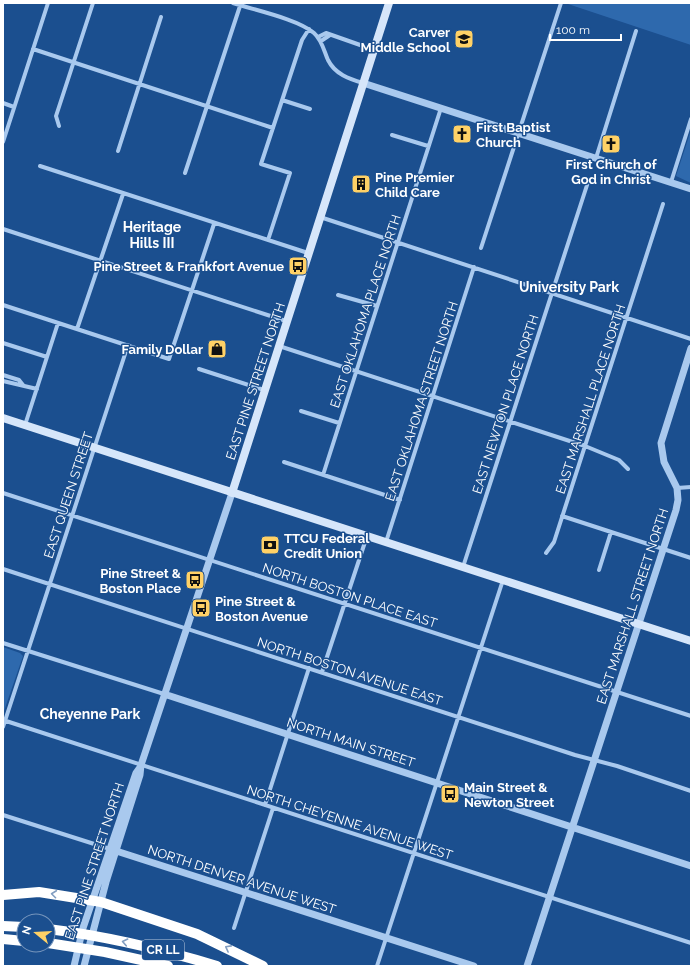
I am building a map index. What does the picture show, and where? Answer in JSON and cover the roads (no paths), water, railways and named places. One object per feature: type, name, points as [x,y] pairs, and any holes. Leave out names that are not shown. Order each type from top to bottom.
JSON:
[{"type":"highway","points":[[3,895],[39,892],[97,901],[197,934],[263,966]]},
{"type":"highway","points":[[3,926],[16,927]]},
{"type":"highway","name":"CR LL","points":[[56,930],[108,938],[158,949],[217,966]]},
{"type":"highway","points":[[3,939],[16,940]]},
{"type":"highway","name":"CR LL","points":[[56,944],[105,952],[168,966]]},
{"type":"main road","name":"EAST PINE STREET NORTH","points":[[232,493],[389,3]]},
{"type":"main road","points":[[3,418],[691,641]]},
{"type":"street","points":[[3,142],[48,3]]},
{"type":"street","points":[[59,126],[56,116],[93,3]]},
{"type":"street","points":[[233,3],[240,4],[308,29],[319,39],[328,60],[335,69],[346,77],[691,189]]},
{"type":"street","points":[[481,248],[561,3]]},
{"type":"street","points":[[185,173],[240,4]]},
{"type":"street","points":[[118,151],[161,18]]},
{"type":"street","points":[[268,240],[290,173],[261,164],[302,40],[308,29]]},
{"type":"street","points":[[596,158],[636,31]]},
{"type":"street","points":[[319,39],[326,33],[364,46]]},
{"type":"street","points":[[33,49],[273,128]]},
{"type":"street","points":[[282,100],[310,109]]},
{"type":"street","points":[[3,103],[14,107]]},
{"type":"street","name":"EAST OKLAHOMA PLACE NORTH","points":[[323,474],[440,108]]},
{"type":"street","points":[[670,182],[691,119]]},
{"type":"street","points":[[392,135],[428,146]]},
{"type":"street","points":[[40,166],[214,224],[308,253]]},
{"type":"street","name":"EAST NEWTON PLACE NORTH","points":[[463,567],[588,179]]},
{"type":"street","points":[[77,330],[123,194]]},
{"type":"street","name":"EAST MARSHALL PLACE NORTH","points":[[546,553],[554,542],[664,204]]},
{"type":"street","points":[[320,217],[551,292],[626,319],[691,339]]},
{"type":"street","points":[[3,305],[170,359],[214,224]]},
{"type":"street","points":[[3,229],[286,321]]},
{"type":"street","name":"EAST OKLAHOMA STREET NORTH","points":[[386,542],[474,267]]},
{"type":"street","points":[[338,295],[377,306]]},
{"type":"street","points":[[25,425],[58,322]]},
{"type":"street","points":[[3,344],[47,357]]},
{"type":"street","name":"EAST QUEEN STREET","points":[[3,727],[128,346]]},
{"type":"street","points":[[278,346],[585,446],[619,460],[628,469]]},
{"type":"street","name":"EAST MARSHALL STREET NORTH","points":[[527,966],[678,505],[677,488],[664,462],[661,443],[691,348]]},
{"type":"street","points":[[200,369],[264,390]]},
{"type":"street","points":[[3,375],[19,380],[23,385]]},
{"type":"street","points":[[3,382],[37,389]]},
{"type":"street","points":[[301,411],[339,423]]},
{"type":"street","points":[[284,462],[400,500]]},
{"type":"street","points":[[677,488],[691,487]]},
{"type":"street","name":"NORTH BOSTON PLACE EAST","points":[[3,493],[691,716]]},
{"type":"street","name":"EAST PINE STREET NORTH","points":[[84,966],[97,901],[113,850],[140,775],[141,765],[164,694],[232,493]]},
{"type":"street","points":[[562,516],[691,558]]},
{"type":"street","points":[[599,570],[611,532]]},
{"type":"street","points":[[322,672],[367,536]]},
{"type":"street","name":"NORTH BOSTON AVENUE EAST","points":[[3,569],[691,791]]},
{"type":"street","points":[[377,966],[503,580]]},
{"type":"street","name":"NORTH MAIN STREET","points":[[3,642],[691,866]]},
{"type":"street","points":[[264,805],[309,668]]},
{"type":"street","name":"NORTH CHEYENNE AVENUE WEST","points":[[4,721],[691,943]]},
{"type":"street","points":[[234,928],[273,808]]},
{"type":"street","name":"NORTH DENVER AVENUE WEST","points":[[3,814],[474,966]]},
{"type":"street","name":"EAST PINE STREET NORTH","points":[[74,966],[79,939],[97,901]]},
{"type":"place","name":"Carver Middle School","points":[[464,39]]},
{"type":"place","name":"First Baptist Church","points":[[462,134]]},
{"type":"place","name":"First Church of God in Christ","points":[[611,144]]},
{"type":"place","name":"Pine Premier Child Care","points":[[361,184]]},
{"type":"place","name":"Pine Street & Frankfort Avenue","points":[[298,266]]},
{"type":"place","name":"Family Dollar","points":[[217,349]]},
{"type":"place","name":"TTCU Federal Credit Union","points":[[270,545]]},
{"type":"place","name":"Pine Street & Boston Place","points":[[195,580]]},
{"type":"place","name":"Pine Street & Boston Avenue","points":[[201,608]]},
{"type":"place","name":"Main Street & Newton Street","points":[[450,794]]},
{"type":"district","name":"Heritage Hills III","points":[[152,236]]},
{"type":"district","name":"University Park","points":[[569,287]]},
{"type":"district","name":"Cheyenne Park","points":[[90,714]]}]
